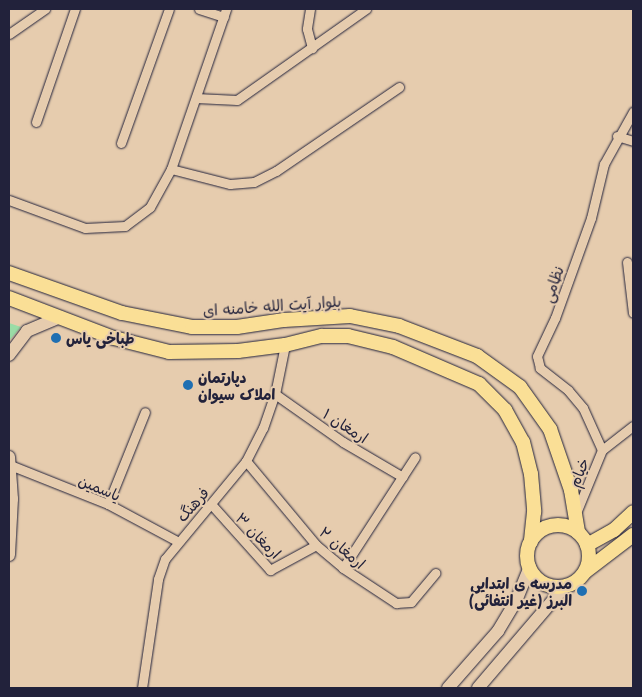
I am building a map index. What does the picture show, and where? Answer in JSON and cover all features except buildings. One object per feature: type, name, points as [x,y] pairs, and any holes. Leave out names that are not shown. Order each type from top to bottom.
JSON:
[{"type":"main road","name":"بلوار آیت الله خامنه ای","points":[[9,272],[122,313],[192,327],[237,327],[284,320],[350,316],[399,326],[477,356],[520,387],[550,429],[576,514],[578,532]]},
{"type":"main road","points":[[9,298],[114,338],[169,352],[212,352],[285,345],[322,336],[348,336],[393,347],[479,384],[505,410],[523,442],[531,474],[534,512],[528,554],[530,567],[548,585],[565,586],[573,583],[586,571],[631,539]]},
{"type":"main road","points":[[587,545],[614,530],[633,512]]},
{"type":"main road","points":[[531,542],[544,529],[552,526],[570,528],[578,532],[587,545],[589,563],[586,571]]},
{"type":"street","points":[[9,34],[45,9]]},
{"type":"street","points":[[36,122],[75,9]]},
{"type":"street","points":[[121,143],[169,9]]},
{"type":"street","points":[[9,200],[85,228],[125,226],[150,207],[171,169],[225,13],[199,9]]},
{"type":"street","points":[[310,9],[307,29],[312,48]]},
{"type":"street","points":[[196,98],[237,100],[366,9]]},
{"type":"street","points":[[171,169],[230,184],[254,182],[276,172],[399,87]]},
{"type":"street","name":"نظامی","points":[[602,450],[582,408],[568,390],[540,368],[537,356],[555,318],[591,218],[604,164],[617,136],[633,112]]},
{"type":"street","points":[[617,136],[633,142]]},
{"type":"street","points":[[626,262],[633,313]]},
{"type":"street","points":[[9,355],[26,331],[60,317]]},
{"type":"street","name":"فرهنگ","points":[[142,688],[158,579],[164,559],[177,541],[211,504],[246,461],[264,428],[276,394],[285,345]]},
{"type":"street","name":"ارمغان ۱","points":[[276,394],[343,442],[403,477]]},
{"type":"street","points":[[108,504],[145,412]]},
{"type":"street","name":"خیام","points":[[576,514],[602,450],[633,426]]},
{"type":"street","points":[[343,568],[415,457]]},
{"type":"street","points":[[9,460],[12,499],[9,555]]},
{"type":"street","name":"یاسمین","points":[[9,460],[108,504],[177,541]]},
{"type":"street","name":"ارمغان ۲","points":[[246,461],[316,545],[343,568],[396,603],[404,604],[411,602],[435,573]]},
{"type":"street","name":"ارمغان ۳","points":[[211,504],[270,570],[316,545]]},
{"type":"street","points":[[448,688],[498,631],[516,601],[530,567]]},
{"type":"street","points":[[478,688],[565,586]]},
{"type":"green space","points":[[9,323],[21,327],[9,341]]},
{"type":"place","name":"طباخی یاس","points":[[56,338]]},
{"type":"place","name":"دپارتمان املاک سیوان","points":[[188,385]]},
{"type":"place","name":"مدرسه ی ابتدایی (غیر انتفائی) البرز","points":[[582,591]]}]
